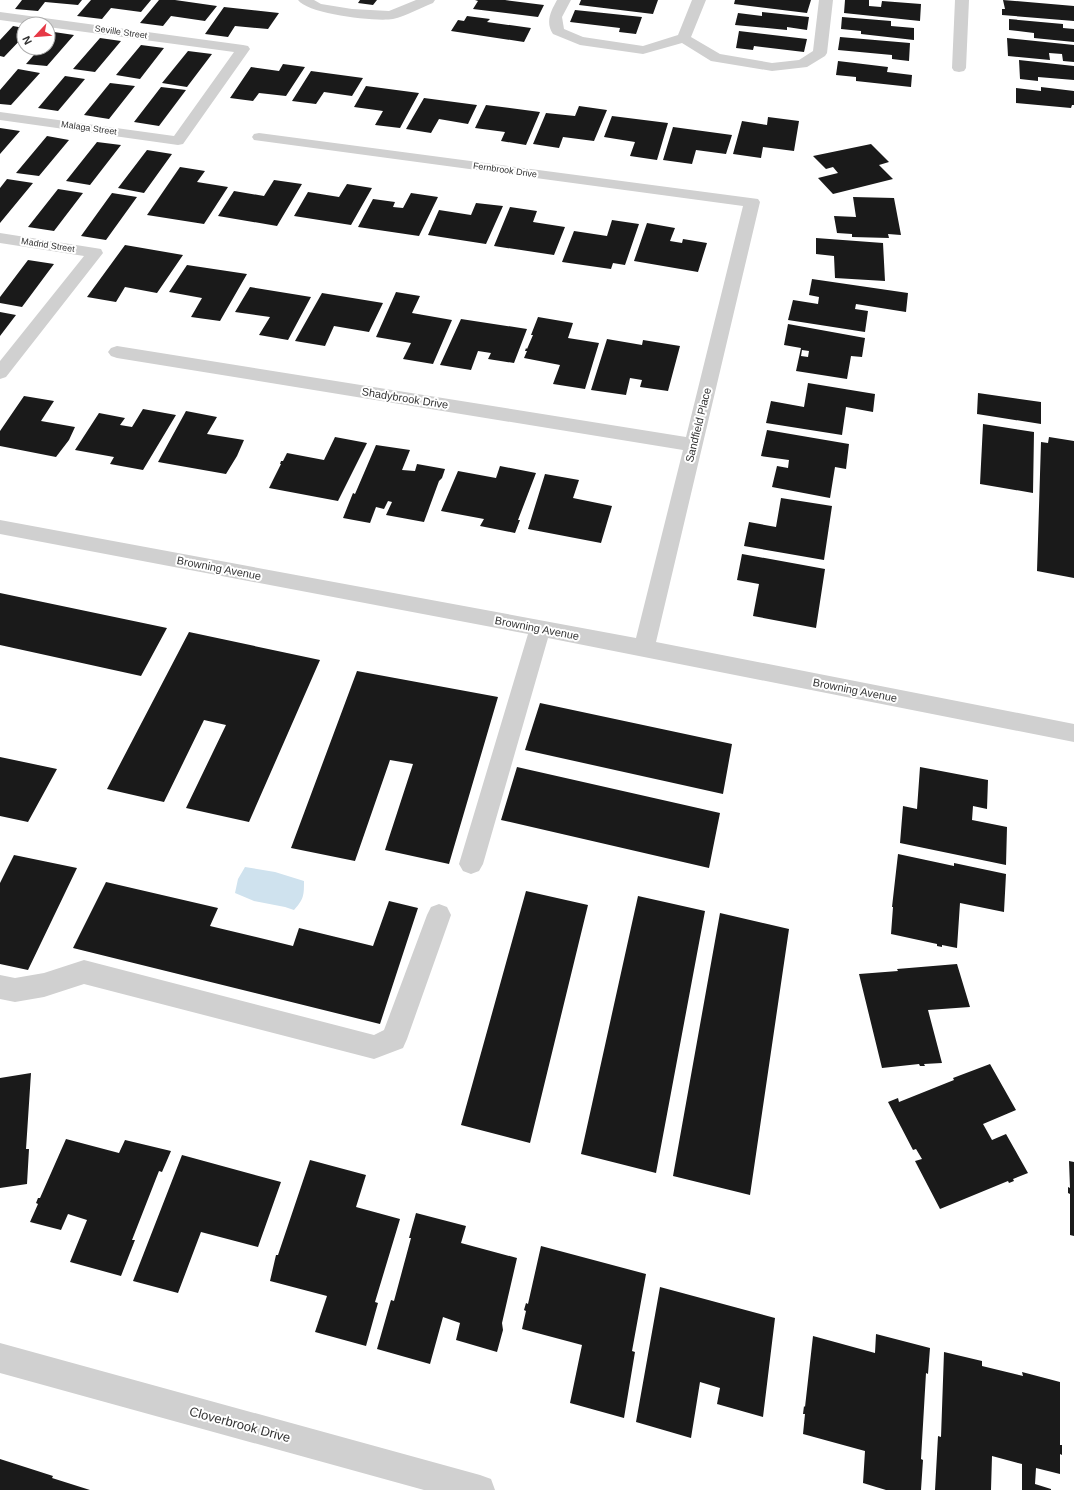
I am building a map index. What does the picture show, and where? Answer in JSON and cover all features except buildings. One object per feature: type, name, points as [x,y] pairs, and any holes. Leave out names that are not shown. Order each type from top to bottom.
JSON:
[{"type":"street","points":[[305,0],[317,7],[352,13],[391,15],[427,1]]},
{"type":"street","points":[[564,0],[555,17],[558,31],[580,41],[643,50],[684,38],[716,58],[772,67],[802,64],[820,53],[826,0]]},
{"type":"street","points":[[684,38],[699,0]]},
{"type":"street","points":[[959,68],[962,0]]},
{"type":"street","name":"Seville Street","points":[[0,16],[243,49],[178,141]]},
{"type":"street","name":"Malaga Street","points":[[0,116],[178,141]]},
{"type":"street","name":"Fernbrook Drive","points":[[259,137],[752,202]]},
{"type":"street","name":"Sandfield Place","points":[[644,648],[752,202]]},
{"type":"street","name":"Madrid Street","points":[[0,238],[95,253],[0,373]]},
{"type":"street","name":"Shadybrook Drive","points":[[117,352],[693,445]]},
{"type":"street","name":"Browning Avenue","points":[[0,527],[644,648],[1074,733]]},
{"type":"street","points":[[471,864],[540,629]]},
{"type":"street","points":[[0,987],[16,990],[44,985],[84,972],[374,1047],[394,1039],[439,915]]},
{"type":"street","name":"Cloverbrook Drive","points":[[0,1358],[461,1487]]},
{"type":"water","points":[[245,867],[275,872],[304,881],[302,900],[294,910],[254,901],[235,893],[238,879]]}]
